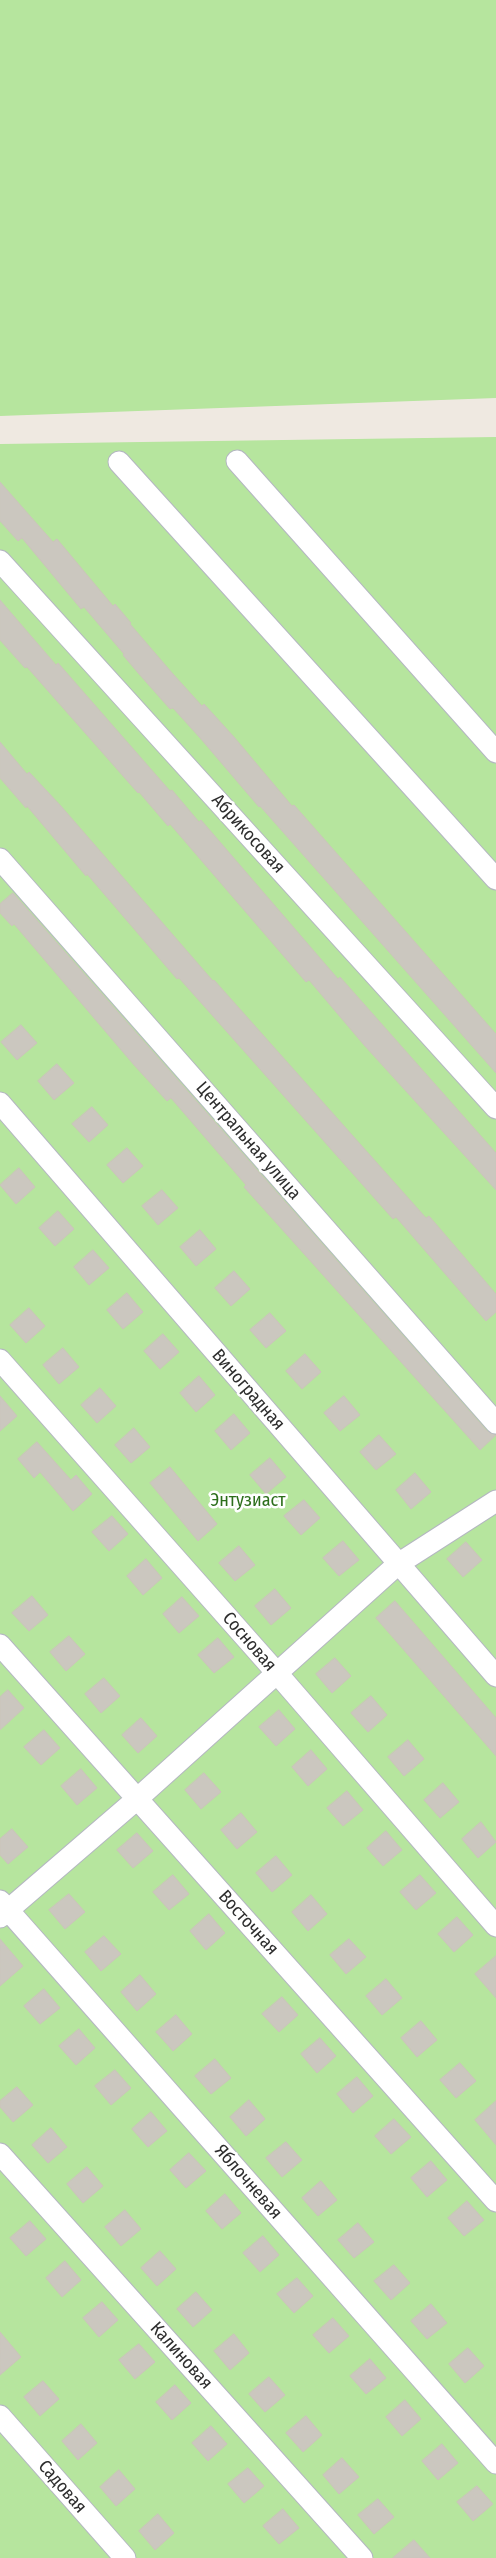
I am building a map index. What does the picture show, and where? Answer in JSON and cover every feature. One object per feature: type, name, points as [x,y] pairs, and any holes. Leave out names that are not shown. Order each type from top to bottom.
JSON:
[{"type":"street","points":[[237,461],[496,752]]},
{"type":"street","points":[[118,462],[496,879]]},
{"type":"street","name":"Абрикосовая","points":[[0,561],[496,1108]]},
{"type":"street","name":"Центральная улица","points":[[0,859],[496,1423]]},
{"type":"street","name":"Виноградная","points":[[0,1103],[496,1676]]},
{"type":"street","name":"Сосновая","points":[[0,1360],[276,1672],[496,1926]]},
{"type":"street","points":[[2,1909],[137,1799],[398,1564],[496,1501]]},
{"type":"street","name":"Восточная","points":[[0,1645],[496,2201]]},
{"type":"street","name":"Яблочневая","points":[[2,1909],[496,2463]]},
{"type":"street","name":"Калиновая","points":[[0,2154],[362,2558]]},
{"type":"street","name":"Садовая","points":[[0,2416],[125,2558]]},
{"type":"green space","points":[[0,0],[496,0],[496,398],[0,416]]},
{"type":"green space","name":"Энтузиаст","points":[[496,437],[496,2558],[0,2558],[0,444]]},
{"type":"building","points":[[0,482],[53,542],[57,539],[113,606],[115,604],[173,674],[234,737],[292,806],[294,805],[496,1034],[496,1073],[259,807],[201,739],[173,708],[170,709],[139,674],[84,607],[81,609],[22,538],[18,541],[0,521]]},
{"type":"building","points":[[0,600],[170,791],[172,790],[199,822],[201,820],[338,979],[340,977],[496,1153],[496,1190],[364,1045],[309,980],[306,982],[170,824],[168,826],[27,667],[25,668],[0,640]]},
{"type":"building","points":[[0,742],[27,774],[29,772],[60,805],[213,981],[426,1218],[429,1216],[496,1294],[496,1312],[486,1321],[396,1217],[393,1219],[179,978],[177,979],[87,874],[86,876],[27,806],[26,808],[0,778]]},
{"type":"building","points":[[13,893],[487,1431],[496,1435],[480,1450],[244,1187],[246,1185],[171,1098],[167,1101],[14,924],[12,926],[0,913],[0,904]]},
{"type":"building","points":[[21,1025],[37,1043],[17,1060],[1,1042]]},
{"type":"building","points":[[57,1064],[74,1083],[54,1100],[38,1081]]},
{"type":"building","points":[[92,1107],[108,1125],[89,1142],[72,1124]]},
{"type":"building","points":[[127,1148],[143,1166],[123,1183],[107,1165]]},
{"type":"building","points":[[19,1168],[35,1187],[16,1204],[0,1185]]},
{"type":"building","points":[[162,1190],[178,1208],[158,1225],[142,1206]]},
{"type":"building","points":[[58,1211],[74,1229],[55,1246],[39,1228]]},
{"type":"building","points":[[200,1230],[216,1249],[196,1266],[180,1247]]},
{"type":"building","points":[[93,1250],[109,1268],[89,1285],[74,1267]]},
{"type":"building","points":[[234,1271],[250,1289],[231,1306],[215,1288]]},
{"type":"building","points":[[127,1293],[143,1312],[123,1329],[107,1310]]},
{"type":"building","points":[[29,1308],[45,1326],[26,1343],[10,1325]]},
{"type":"building","points":[[270,1313],[286,1331],[266,1348],[250,1330]]},
{"type":"building","points":[[163,1334],[179,1352],[160,1369],[144,1351]]},
{"type":"building","points":[[63,1348],[79,1367],[59,1384],[43,1365]]},
{"type":"building","points":[[305,1354],[321,1372],[302,1389],[286,1371]]},
{"type":"building","points":[[199,1376],[215,1395],[196,1412],[180,1393]]},
{"type":"building","points":[[100,1388],[116,1406],[97,1423],[81,1405]]},
{"type":"building","points":[[0,1396],[17,1416],[0,1431]]},
{"type":"building","points":[[344,1396],[360,1415],[340,1431],[324,1413]]},
{"type":"building","points":[[234,1414],[250,1433],[231,1450],[215,1431]]},
{"type":"building","points":[[134,1428],[150,1447],[131,1463],[115,1445]]},
{"type":"building","points":[[379,1435],[396,1454],[376,1470],[360,1452]]},
{"type":"building","points":[[37,1442],[71,1480],[76,1475],[92,1494],[73,1511],[40,1472],[34,1478],[18,1459]]},
{"type":"building","points":[[270,1458],[286,1477],[266,1494],[250,1475]]},
{"type":"building","points":[[170,1467],[217,1524],[198,1541],[150,1483]]},
{"type":"building","points":[[415,1473],[431,1492],[411,1509],[396,1490]]},
{"type":"building","points":[[304,1500],[320,1518],[301,1535],[284,1516]]},
{"type":"building","points":[[112,1516],[128,1534],[109,1551],[92,1532]]},
{"type":"building","points":[[343,1541],[359,1560],[339,1576],[323,1558]]},
{"type":"building","points":[[466,1542],[482,1560],[463,1577],[447,1559]]},
{"type":"building","points":[[239,1546],[255,1565],[235,1581],[219,1563]]},
{"type":"building","points":[[146,1559],[162,1578],[143,1595],[127,1576]]},
{"type":"building","points":[[275,1589],[291,1608],[271,1625],[255,1606]]},
{"type":"building","points":[[32,1596],[48,1615],[29,1631],[12,1613]]},
{"type":"building","points":[[182,1597],[199,1616],[179,1633],[163,1614]]},
{"type":"building","points":[[395,1601],[496,1718],[496,1756],[376,1618]]},
{"type":"building","points":[[69,1636],[85,1654],[66,1671],[50,1652]]},
{"type":"building","points":[[218,1638],[234,1657],[214,1673],[198,1655]]},
{"type":"building","points":[[335,1658],[351,1676],[332,1693],[316,1674]]},
{"type":"building","points":[[104,1678],[120,1696],[101,1713],[85,1694]]},
{"type":"building","points":[[8,1690],[24,1708],[0,1730],[0,1697]]},
{"type":"building","points":[[371,1696],[387,1715],[368,1732],[351,1713]]},
{"type":"building","points":[[279,1710],[295,1729],[276,1746],[259,1727]]},
{"type":"building","points":[[141,1718],[157,1736],[138,1753],[122,1735]]},
{"type":"building","points":[[44,1730],[60,1748],[41,1765],[24,1747]]},
{"type":"building","points":[[408,1740],[424,1759],[404,1776],[388,1757]]},
{"type":"building","points":[[311,1750],[327,1769],[308,1786],[292,1767]]},
{"type":"building","points":[[81,1769],[97,1788],[77,1805],[61,1786]]},
{"type":"building","points":[[204,1773],[221,1792],[201,1809],[185,1790]]},
{"type":"building","points":[[443,1783],[459,1802],[440,1818],[424,1800]]},
{"type":"building","points":[[347,1791],[363,1810],[343,1826],[327,1808]]},
{"type":"building","points":[[241,1813],[257,1832],[237,1849],[221,1830]]},
{"type":"building","points":[[481,1822],[496,1842],[478,1858],[462,1839]]},
{"type":"building","points":[[12,1829],[28,1847],[8,1864],[0,1855],[0,1839]]},
{"type":"building","points":[[386,1831],[402,1850],[383,1866],[367,1848]]},
{"type":"building","points":[[137,1833],[153,1851],[133,1868],[117,1850]]},
{"type":"building","points":[[276,1856],[292,1875],[272,1892],[256,1873]]},
{"type":"building","points":[[173,1875],[189,1894],[169,1910],[153,1892]]},
{"type":"building","points":[[420,1875],[436,1893],[416,1910],[400,1892]]},
{"type":"building","points":[[69,1894],[85,1912],[65,1929],[49,1910]]},
{"type":"building","points":[[311,1895],[327,1914],[308,1931],[292,1912]]},
{"type":"building","points":[[209,1914],[225,1933],[206,1950],[190,1931]]},
{"type":"building","points":[[457,1917],[473,1935],[454,1952],[438,1934]]},
{"type":"building","points":[[104,1936],[121,1954],[101,1971],[85,1952]]},
{"type":"building","points":[[0,1939],[23,1966],[0,1986]]},
{"type":"building","points":[[349,1939],[366,1957],[346,1974],[330,1955]]},
{"type":"building","points":[[496,1956],[496,1998],[475,1974]]},
{"type":"building","points":[[140,1975],[156,1994],[137,2011],[121,1992]]},
{"type":"building","points":[[386,1979],[402,1998],[382,2015],[366,1996]]},
{"type":"building","points":[[44,1989],[60,2008],[40,2024],[24,2006]]},
{"type":"building","points":[[282,1997],[298,2015],[279,2032],[262,2014]]},
{"type":"building","points":[[176,2015],[192,2034],[173,2051],[156,2032]]},
{"type":"building","points":[[421,2021],[437,2040],[417,2057],[401,2038]]},
{"type":"building","points":[[79,2029],[95,2048],[76,2065],[59,2046]]},
{"type":"building","points":[[320,2038],[336,2056],[317,2073],[301,2054]]},
{"type":"building","points":[[215,2059],[231,2078],[211,2094],[195,2076]]},
{"type":"building","points":[[460,2063],[476,2081],[456,2098],[440,2080]]},
{"type":"building","points":[[115,2070],[131,2088],[111,2105],[95,2086]]},
{"type":"building","points":[[357,2077],[373,2096],[353,2113],[337,2094]]},
{"type":"building","points":[[17,2087],[33,2105],[13,2122],[0,2107],[0,2101]]},
{"type":"building","points":[[249,2100],[265,2119],[246,2136],[230,2117]]},
{"type":"building","points":[[496,2101],[496,2145],[475,2120]]},
{"type":"building","points":[[151,2112],[167,2131],[148,2147],[132,2129]]},
{"type":"building","points":[[394,2119],[411,2137],[391,2154],[375,2136]]},
{"type":"building","points":[[51,2128],[67,2147],[48,2163],[32,2145]]},
{"type":"building","points":[[286,2142],[302,2160],[282,2177],[266,2158]]},
{"type":"building","points":[[189,2153],[206,2171],[186,2188],[170,2170]]},
{"type":"building","points":[[431,2161],[447,2180],[427,2197],[411,2178]]},
{"type":"building","points":[[87,2167],[103,2186],[83,2203],[67,2184]]},
{"type":"building","points":[[321,2181],[337,2200],[318,2216],[302,2198]]},
{"type":"building","points":[[225,2194],[241,2213],[222,2229],[206,2211]]},
{"type":"building","points":[[467,2201],[484,2220],[464,2236],[448,2218]]},
{"type":"building","points":[[125,2210],[141,2229],[121,2246],[105,2227]]},
{"type":"building","points":[[30,2221],[46,2239],[26,2256],[10,2238]]},
{"type":"building","points":[[358,2223],[374,2242],[354,2258],[338,2240]]},
{"type":"building","points":[[263,2236],[279,2255],[260,2272],[243,2253]]},
{"type":"building","points":[[160,2251],[176,2269],[157,2286],[141,2268]]},
{"type":"building","points":[[65,2261],[81,2280],[62,2297],[46,2278]]},
{"type":"building","points":[[394,2265],[410,2283],[391,2300],[374,2281]]},
{"type":"building","points":[[297,2278],[313,2296],[294,2313],[277,2294]]},
{"type":"building","points":[[196,2292],[212,2310],[193,2327],[177,2309]]},
{"type":"building","points":[[102,2302],[118,2320],[99,2337],[83,2318]]},
{"type":"building","points":[[431,2304],[447,2323],[427,2339],[411,2321]]},
{"type":"building","points":[[333,2318],[349,2336],[329,2353],[313,2335]]},
{"type":"building","points":[[0,2332],[21,2357],[0,2375]]},
{"type":"building","points":[[234,2334],[249,2353],[230,2370],[214,2351]]},
{"type":"building","points":[[139,2344],[155,2362],[135,2379],[119,2360]]},
{"type":"building","points":[[468,2348],[484,2366],[465,2383],[449,2364]]},
{"type":"building","points":[[370,2359],[386,2378],[366,2394],[350,2376]]},
{"type":"building","points":[[269,2377],[285,2395],[265,2412],[249,2394]]},
{"type":"building","points":[[43,2381],[59,2399],[40,2416],[24,2397]]},
{"type":"building","points":[[175,2385],[191,2403],[172,2420],[156,2402]]},
{"type":"building","points":[[405,2400],[421,2419],[402,2436],[386,2417]]},
{"type":"building","points":[[306,2416],[322,2435],[303,2452],[286,2433]]},
{"type":"building","points":[[81,2424],[97,2443],[78,2460],[62,2441]]},
{"type":"building","points":[[211,2426],[227,2444],[208,2461],[192,2443]]},
{"type":"building","points":[[442,2444],[458,2463],[438,2480],[422,2461]]},
{"type":"building","points":[[342,2458],[359,2477],[339,2494],[323,2475]]},
{"type":"building","points":[[248,2468],[264,2486],[244,2503],[228,2484]]},
{"type":"building","points":[[119,2470],[135,2489],[116,2506],[100,2487]]},
{"type":"building","points":[[477,2486],[493,2504],[473,2521],[457,2502]]},
{"type":"building","points":[[378,2499],[394,2517],[374,2534],[358,2515]]},
{"type":"building","points":[[283,2509],[299,2528],[279,2544],[263,2526]]},
{"type":"building","points":[[158,2514],[174,2533],[155,2550],[139,2531]]},
{"type":"building","points":[[414,2540],[430,2558],[393,2558]]}]
